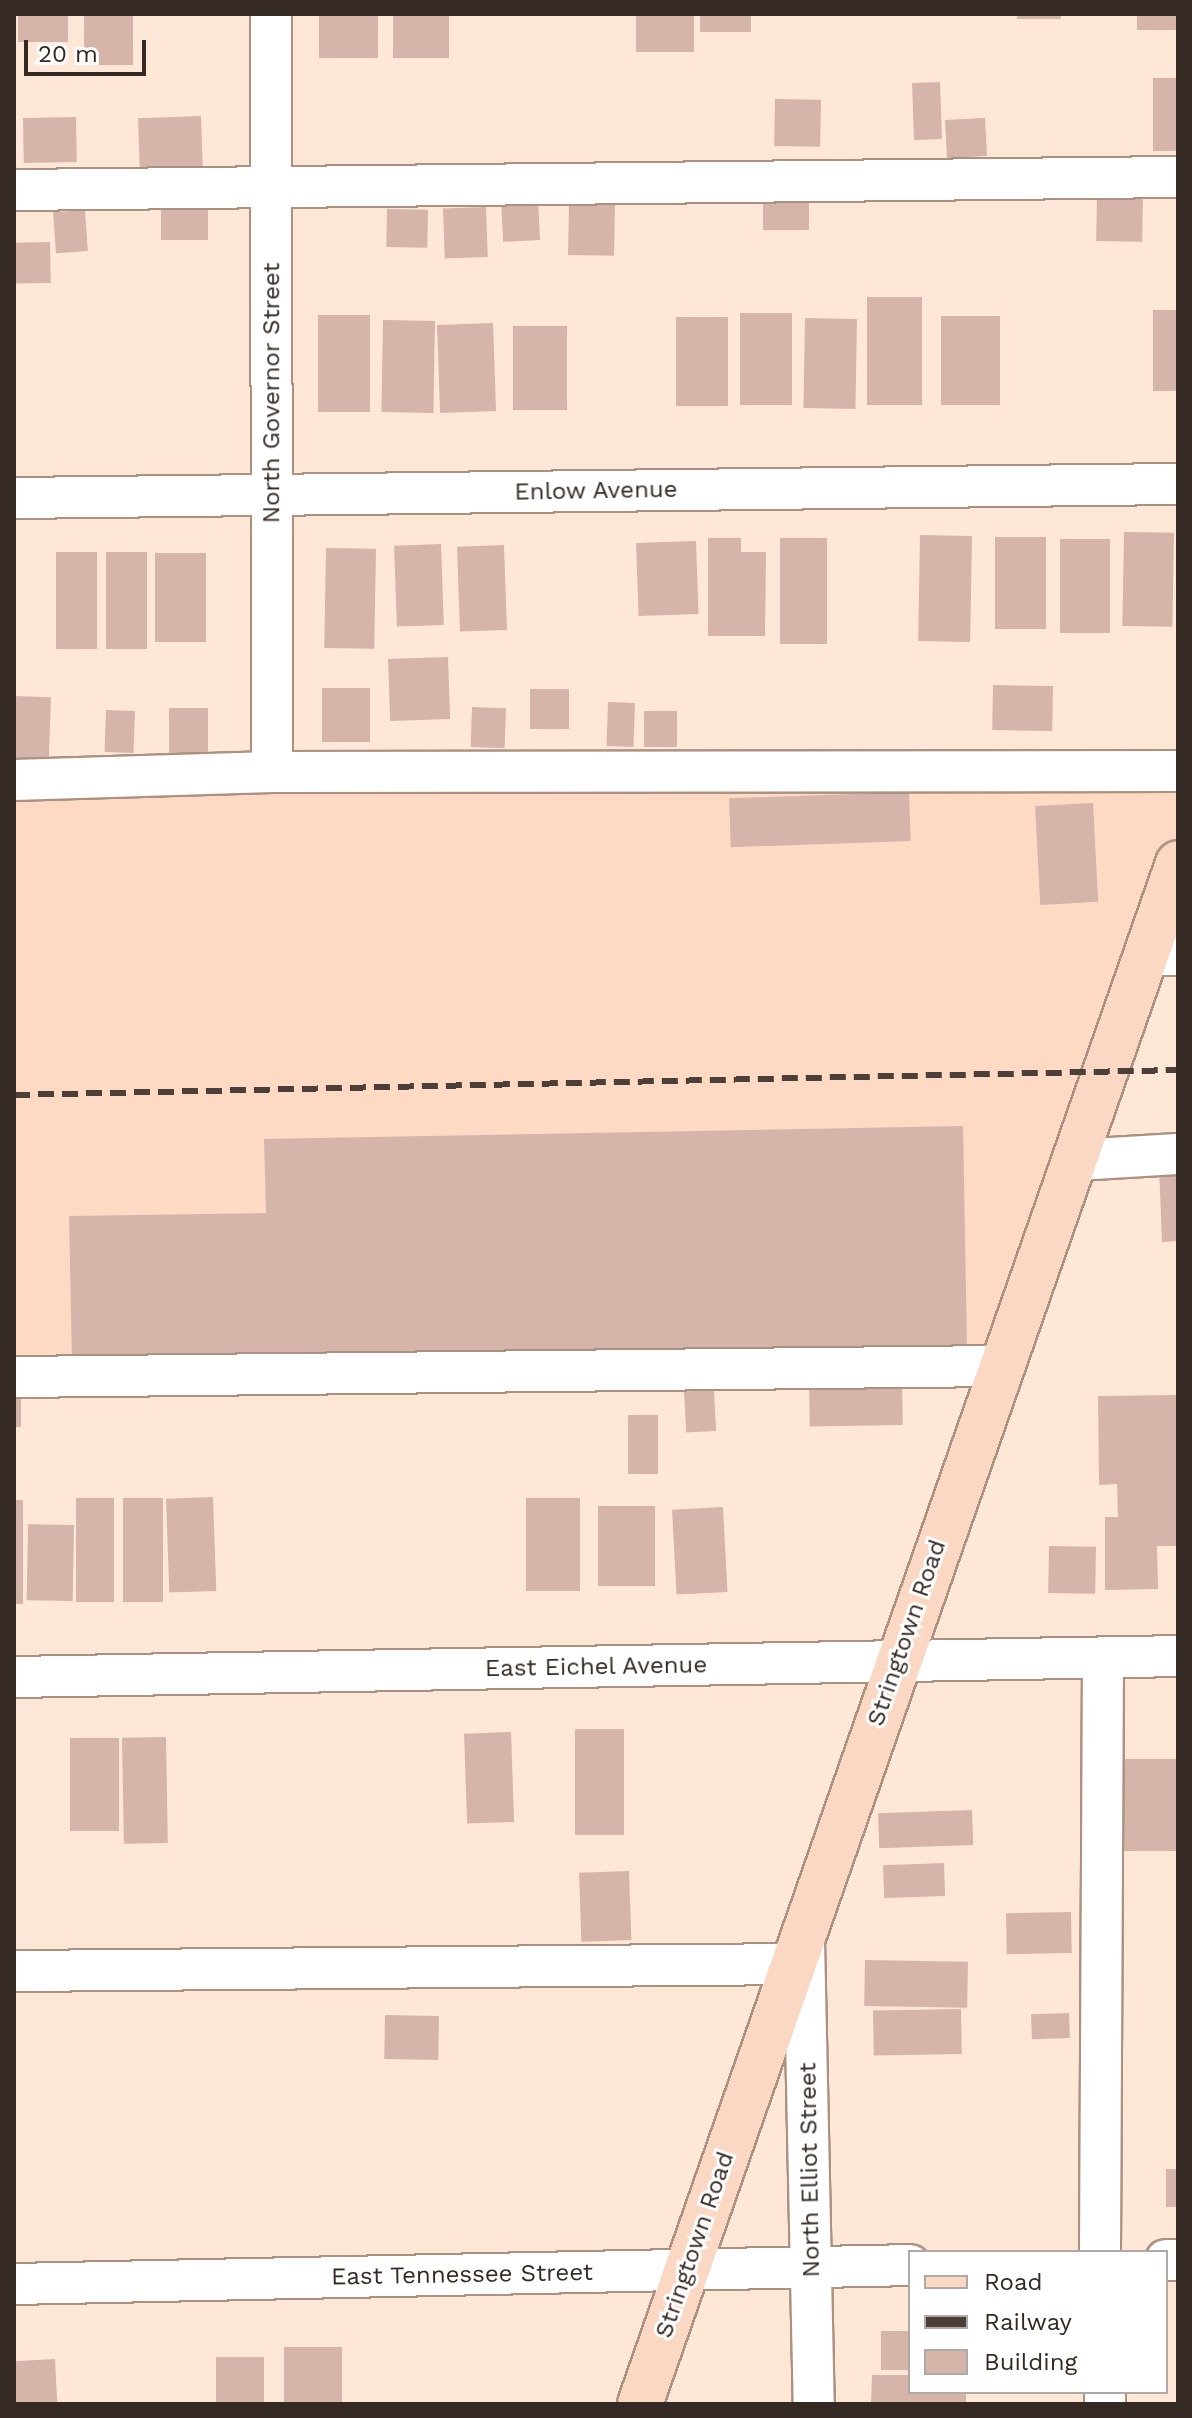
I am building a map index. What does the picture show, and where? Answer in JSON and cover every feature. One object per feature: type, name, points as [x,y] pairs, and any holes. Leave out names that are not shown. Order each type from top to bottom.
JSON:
[{"type":"main road","name":"Stringtown Road","points":[[640,2404],[799,1950],[896,1661],[1076,1160],[1162,955],[1178,863]]},
{"type":"street","name":"North Governor Street","points":[[271,14],[272,772]]},
{"type":"street","points":[[14,190],[271,184],[1178,177]]},
{"type":"street","name":"Enlow Avenue","points":[[14,498],[1178,484]]},
{"type":"street","points":[[14,780],[272,772],[1178,771]]},
{"type":"street","points":[[1076,1160],[1178,1154]]},
{"type":"street","points":[[14,1377],[1002,1366]]},
{"type":"street","name":"East Eichel Avenue","points":[[14,1677],[1178,1656]]},
{"type":"street","points":[[1100,2250],[1103,1658]]},
{"type":"street","points":[[14,1971],[799,1950]]},
{"type":"street","name":"North Elliot Street","points":[[799,1950],[814,2404]]},
{"type":"street","name":"East Tennessee Street","points":[[14,2284],[908,2265]]},
{"type":"shaded area","points":[[1178,771],[1178,863],[1002,1366],[14,1377],[14,787]]},
{"type":"building","points":[[18,14],[68,14],[68,42],[18,42]]},
{"type":"building","points":[[84,14],[133,14],[133,65],[84,65]]},
{"type":"building","points":[[319,14],[378,14],[378,58],[319,58]]},
{"type":"building","points":[[393,14],[449,14],[449,58],[393,58]]},
{"type":"building","points":[[636,14],[694,14],[694,52],[636,52]]},
{"type":"building","points":[[700,14],[751,14],[751,32],[700,32]]},
{"type":"building","points":[[1017,14],[1061,14],[1061,19],[1017,19]]},
{"type":"building","points":[[1137,14],[1178,14],[1178,30],[1137,30]]},
{"type":"building","points":[[1153,78],[1178,78],[1178,151],[1153,151]]},
{"type":"building","points":[[940,82],[942,139],[914,140],[912,83]]},
{"type":"building","points":[[775,99],[821,100],[820,147],[774,146]]},
{"type":"building","points":[[201,116],[203,177],[140,179],[138,118]]},
{"type":"building","points":[[76,117],[77,162],[24,163],[23,118]]},
{"type":"building","points":[[985,118],[987,156],[947,158],[945,120]]},
{"type":"building","points":[[763,186],[809,186],[809,230],[763,230]]},
{"type":"building","points":[[1097,194],[1143,195],[1142,242],[1096,241]]},
{"type":"building","points":[[161,195],[208,195],[208,240],[161,240]]},
{"type":"building","points":[[538,200],[540,240],[503,242],[501,202]]},
{"type":"building","points":[[569,201],[615,202],[614,256],[568,255]]},
{"type":"building","points":[[486,207],[488,257],[445,258],[443,209]]},
{"type":"building","points":[[387,209],[428,210],[427,248],[386,247]]},
{"type":"building","points":[[85,210],[88,251],[56,253],[53,212]]},
{"type":"building","points":[[50,242],[51,283],[15,284],[14,243]]},
{"type":"building","points":[[867,297],[922,297],[922,405],[867,405]]},
{"type":"building","points":[[1153,310],[1178,310],[1178,391],[1153,391]]},
{"type":"building","points":[[740,313],[792,313],[792,405],[740,405]]},
{"type":"building","points":[[318,315],[370,315],[370,412],[318,412]]},
{"type":"building","points":[[941,316],[1000,316],[1000,405],[941,405]]},
{"type":"building","points":[[676,317],[728,317],[728,406],[676,406]]},
{"type":"building","points":[[805,318],[857,319],[855,409],[803,408]]},
{"type":"building","points":[[383,320],[435,321],[433,413],[381,412]]},
{"type":"building","points":[[493,323],[496,411],[440,413],[437,325]]},
{"type":"building","points":[[513,326],[567,326],[567,410],[513,410]]},
{"type":"building","points":[[1124,532],[1174,533],[1172,627],[1122,626]]},
{"type":"building","points":[[920,535],[972,536],[970,642],[918,641]]},
{"type":"building","points":[[995,537],[1046,537],[1046,629],[995,629]]},
{"type":"building","points":[[708,538],[741,538],[741,552],[766,552],[765,636],[708,636]]},
{"type":"building","points":[[780,538],[827,538],[827,644],[780,644]]},
{"type":"building","points":[[1060,539],[1110,539],[1110,633],[1060,633]]},
{"type":"building","points":[[696,541],[699,614],[639,616],[636,543]]},
{"type":"building","points":[[441,544],[444,625],[397,627],[394,546]]},
{"type":"building","points":[[504,545],[507,630],[460,632],[457,547]]},
{"type":"building","points":[[326,548],[376,549],[374,649],[324,648]]},
{"type":"building","points":[[56,552],[97,552],[97,649],[56,649]]},
{"type":"building","points":[[106,552],[147,552],[147,649],[106,649]]},
{"type":"building","points":[[155,553],[206,553],[206,642],[155,642]]},
{"type":"building","points":[[448,657],[450,719],[390,721],[388,659]]},
{"type":"building","points":[[993,685],[1053,686],[1052,731],[992,730]]},
{"type":"building","points":[[322,688],[370,688],[370,742],[322,742]]},
{"type":"building","points":[[530,689],[569,689],[569,729],[530,729]]},
{"type":"building","points":[[14,696],[51,697],[48,776],[14,775]]},
{"type":"building","points":[[608,702],[635,703],[633,747],[606,746]]},
{"type":"building","points":[[472,707],[506,708],[505,748],[471,747]]},
{"type":"building","points":[[169,708],[208,708],[208,762],[169,762]]},
{"type":"building","points":[[106,710],[135,711],[134,753],[105,752]]},
{"type":"building","points":[[644,711],[677,711],[677,747],[644,747]]},
{"type":"building","points":[[909,792],[911,841],[731,847],[729,798]]},
{"type":"building","points":[[1093,803],[1098,902],[1040,905],[1035,806]]},
{"type":"building","points":[[963,1126],[967,1347],[72,1363],[69,1216],[266,1213],[264,1139]]},
{"type":"building","points":[[1178,1165],[1178,1241],[1162,1242],[1159,1166]]},
{"type":"building","points":[[902,1380],[903,1425],[810,1427],[809,1382]]},
{"type":"building","points":[[714,1390],[716,1431],[686,1433],[684,1392]]},
{"type":"building","points":[[14,1394],[21,1394],[21,1427],[14,1427]]},
{"type":"building","points":[[1178,1395],[1178,1546],[1157,1546],[1158,1589],[1105,1590],[1105,1517],[1118,1517],[1117,1484],[1099,1485],[1098,1396]]},
{"type":"building","points":[[628,1415],[658,1415],[658,1474],[628,1474]]},
{"type":"building","points":[[213,1497],[216,1591],[169,1593],[166,1499]]},
{"type":"building","points":[[76,1498],[114,1498],[114,1602],[76,1602]]},
{"type":"building","points":[[123,1498],[163,1498],[163,1602],[123,1602]]},
{"type":"building","points":[[526,1498],[580,1498],[580,1591],[526,1591]]},
{"type":"building","points":[[14,1500],[23,1500],[23,1604],[14,1604]]},
{"type":"building","points":[[598,1506],[655,1506],[655,1586],[598,1586]]},
{"type":"building","points":[[723,1507],[727,1592],[677,1595],[672,1510]]},
{"type":"building","points":[[28,1524],[74,1525],[73,1601],[27,1600]]},
{"type":"building","points":[[1049,1546],[1096,1547],[1095,1594],[1048,1593]]},
{"type":"building","points":[[575,1729],[624,1729],[624,1835],[575,1835]]},
{"type":"building","points":[[511,1732],[514,1822],[467,1824],[464,1734]]},
{"type":"building","points":[[166,1737],[168,1843],[124,1844],[122,1738]]},
{"type":"building","points":[[70,1738],[119,1738],[119,1831],[70,1831]]},
{"type":"building","points":[[1112,1759],[1178,1759],[1178,1851],[1112,1851]]},
{"type":"building","points":[[972,1810],[973,1845],[879,1848],[878,1813]]},
{"type":"building","points":[[944,1863],[945,1896],[884,1898],[883,1865]]},
{"type":"building","points":[[629,1871],[631,1940],[581,1942],[579,1873]]},
{"type":"building","points":[[1071,1912],[1072,1953],[1007,1954],[1006,1913]]},
{"type":"building","points":[[865,1960],[968,1962],[967,2008],[864,2006]]},
{"type":"building","points":[[961,2009],[962,2054],[874,2056],[873,2011]]},
{"type":"building","points":[[1069,2013],[1070,2038],[1032,2039],[1031,2014]]},
{"type":"building","points":[[385,2015],[439,2016],[438,2060],[384,2059]]},
{"type":"building","points":[[1166,2169],[1178,2169],[1178,2207],[1166,2207]]},
{"type":"building","points":[[881,2331],[908,2331],[908,2370],[881,2370]]},
{"type":"building","points":[[284,2347],[342,2347],[342,2404],[284,2404]]},
{"type":"building","points":[[216,2357],[264,2357],[264,2404],[216,2404]]},
{"type":"building","points":[[55,2359],[57,2404],[16,2404],[14,2361]]},
{"type":"building","points":[[872,2375],[908,2375],[908,2394],[966,2394],[966,2404],[871,2404]]},
{"type":"railway","points":[[14,1095],[1178,1070]]}]
